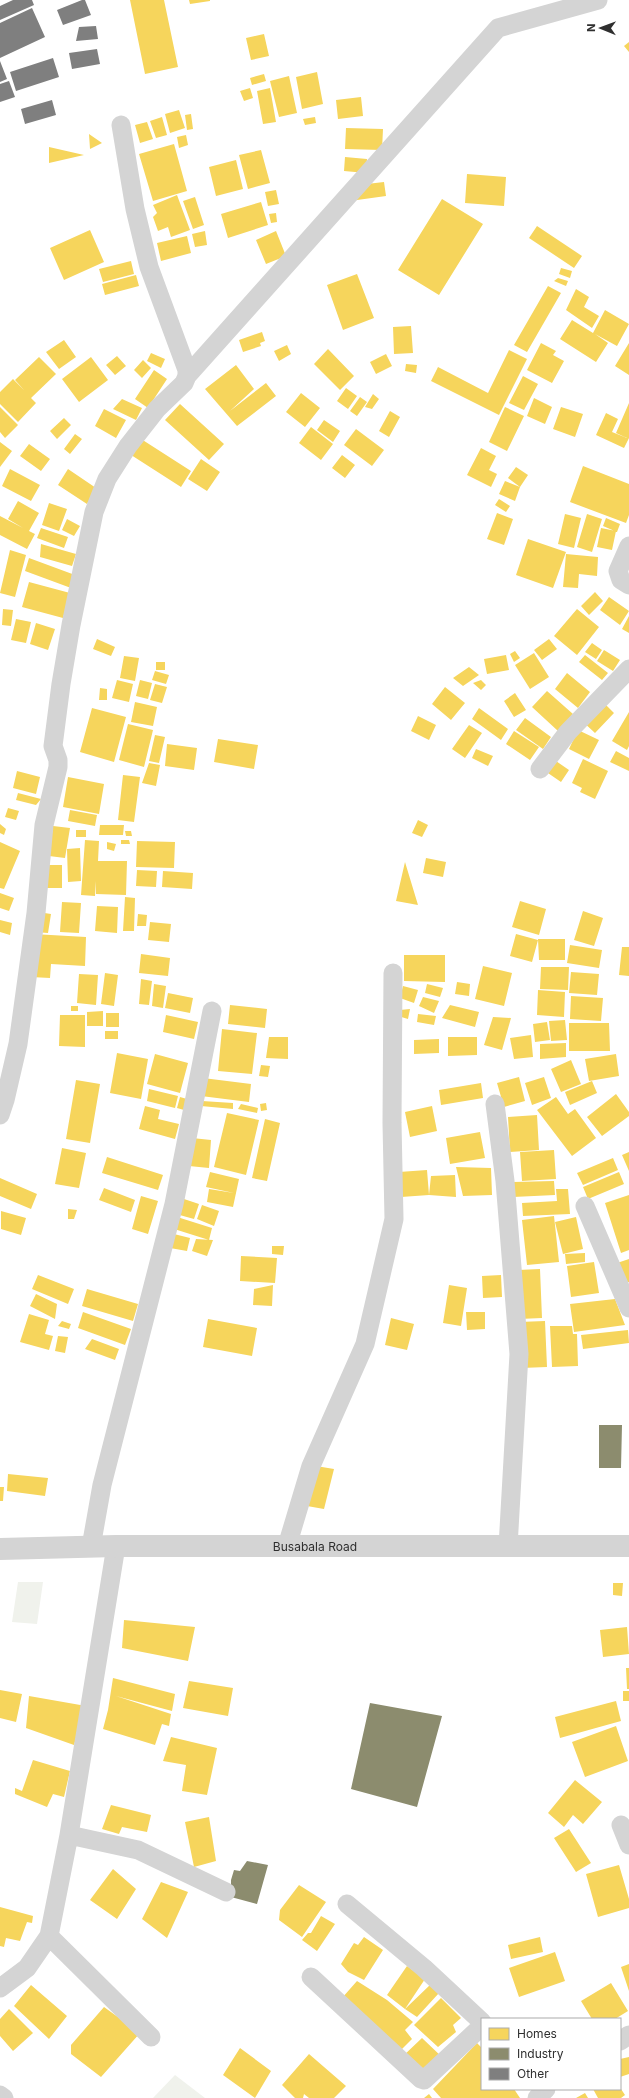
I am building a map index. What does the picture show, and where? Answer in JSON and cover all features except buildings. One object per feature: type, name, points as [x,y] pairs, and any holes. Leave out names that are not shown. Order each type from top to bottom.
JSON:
[{"type":"street","points":[[0,1115],[18,1044],[36,913],[44,825],[58,767],[58,760],[53,746],[71,624],[94,512],[107,479],[128,446],[157,408],[184,383],[187,376],[498,28],[598,0]]},
{"type":"street","points":[[121,124],[135,209],[149,267],[187,370],[187,376]]},
{"type":"street","points":[[629,546],[618,571],[621,580],[629,585]]},
{"type":"street","points":[[540,769],[568,732],[629,669]]},
{"type":"street","points":[[287,1546],[311,1466],[365,1344],[394,1219],[392,1123],[393,973]]},
{"type":"street","points":[[91,1547],[102,1485],[174,1204],[212,1011]]},
{"type":"street","points":[[495,1104],[505,1181],[519,1354],[508,1546]]},
{"type":"street","points":[[585,1206],[629,1308]]},
{"type":"street","points":[[0,1988],[27,1968],[49,1936],[69,1836],[116,1546]]},
{"type":"street","name":"Busabala Road","points":[[0,1549],[116,1546],[629,1546]]},
{"type":"street","points":[[621,1825],[629,1846]]},
{"type":"street","points":[[69,1836],[138,1850],[226,1892]]},
{"type":"street","points":[[347,1904],[424,1968],[481,2021]]},
{"type":"street","points":[[49,1936],[150,2037]]},
{"type":"street","points":[[311,1977],[421,2079],[424,2080],[481,2027]]},
{"type":"street","points":[[0,2095],[4,2098]]},
{"type":"shaded area","points":[[18,1582],[43,1582],[37,1624],[12,1622]]},
{"type":"shaded area","points":[[175,2075],[205,2098],[153,2098]]}]
